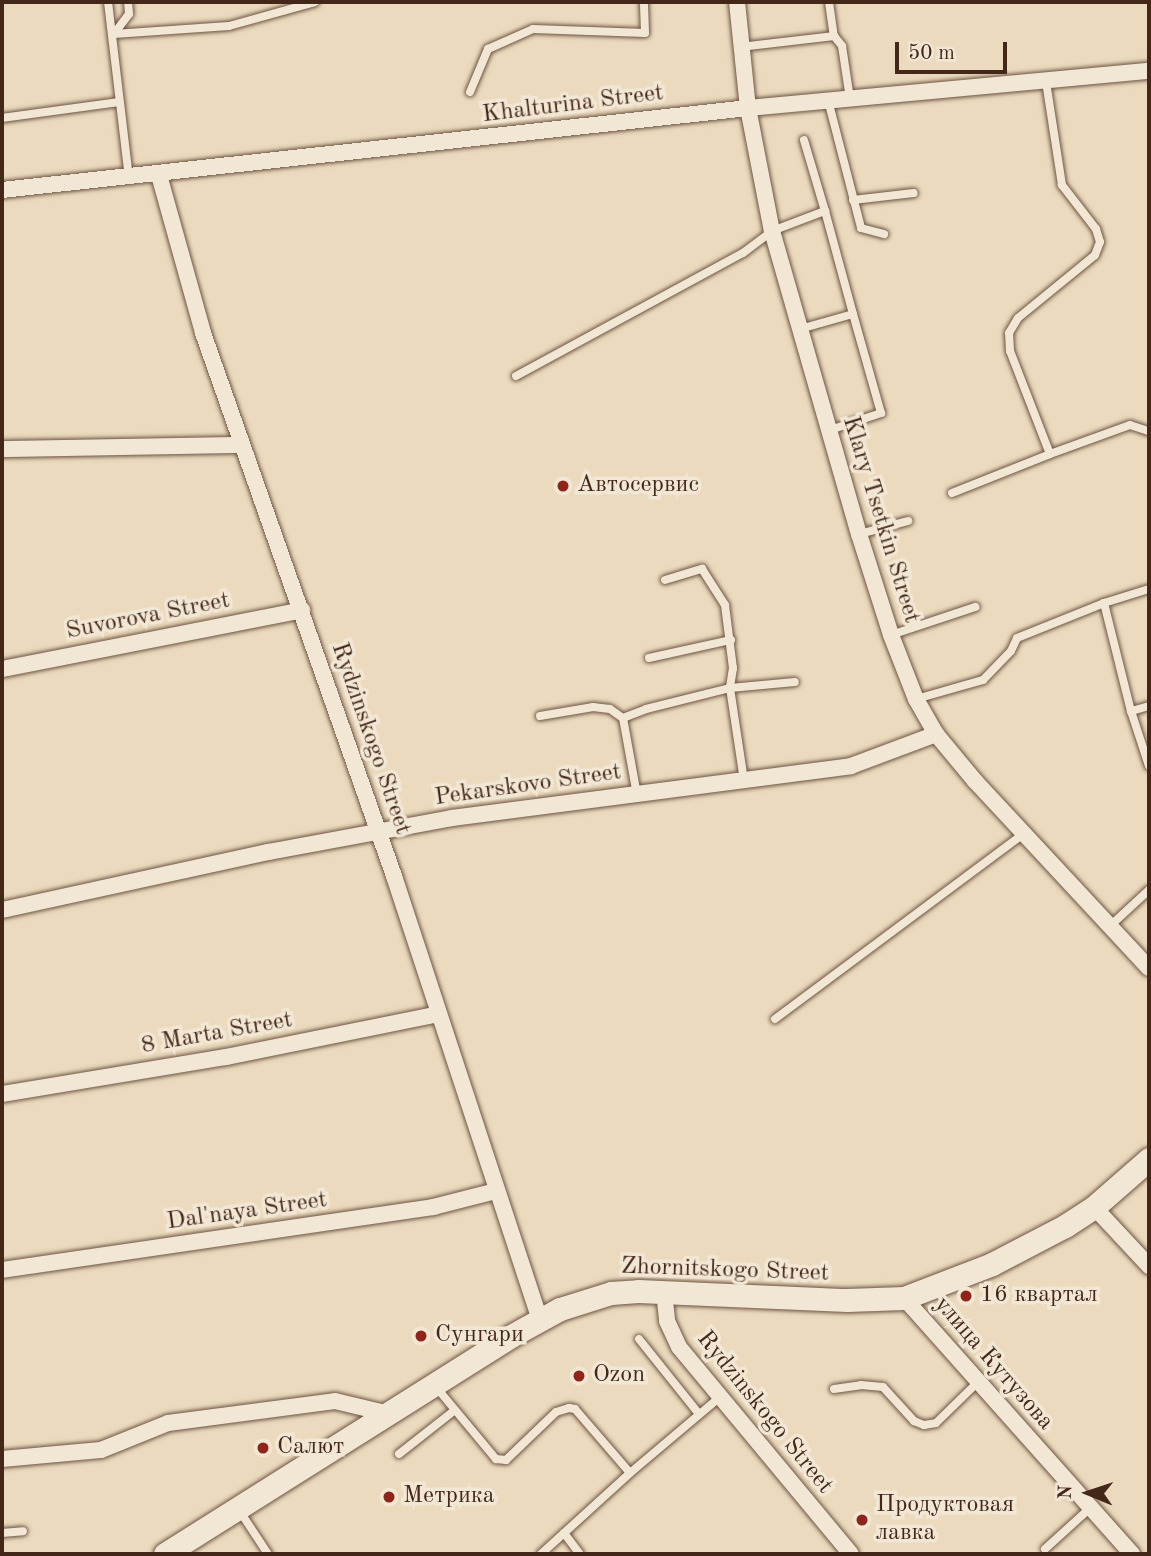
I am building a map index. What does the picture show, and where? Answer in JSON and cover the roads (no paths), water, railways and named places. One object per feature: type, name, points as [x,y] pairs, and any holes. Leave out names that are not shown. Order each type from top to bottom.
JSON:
[{"type":"main road","name":"Zhornitskogo Street","points":[[165,1554],[540,1319],[582,1300],[611,1293],[664,1291],[847,1300],[904,1298],[992,1264],[1094,1207],[1149,1159]]},
{"type":"street","name":"Klary Tsetkin Street","points":[[737,2],[748,108],[772,231],[859,534],[891,635],[916,699],[936,734],[1023,834],[1149,968]]},
{"type":"street","name":"Khalturina Street","points":[[2,190],[748,108],[1149,71]]},
{"type":"street","name":"Rydzinskogo Street","points":[[159,174],[203,333],[302,610],[540,1319]]},
{"type":"street","points":[[2,449],[242,445]]},
{"type":"street","name":"Suvorova Street","points":[[2,669],[302,610]]},
{"type":"street","name":"Pekarskovo Street","points":[[2,910],[269,852],[452,818],[851,766],[936,734]]},
{"type":"street","name":"8 Marta Street","points":[[2,1094],[226,1057],[439,1014]]},
{"type":"street","name":"Dal'naya Street","points":[[2,1270],[433,1208],[496,1191]]},
{"type":"street","points":[[1094,1207],[1149,1266]]},
{"type":"street","name":"Rydzinskogo Street","points":[[664,1291],[671,1334],[851,1554]]},
{"type":"street","name":"улица Кутузова","points":[[904,1298],[1132,1554]]},
{"type":"street","points":[[2,1458],[101,1450],[168,1423],[335,1401],[389,1414]]},
{"type":"lane","points":[[108,2],[114,34],[118,102],[129,178]]},
{"type":"lane","points":[[114,34],[129,14],[128,2]]},
{"type":"lane","points":[[114,34],[229,26],[315,2]]},
{"type":"lane","points":[[470,92],[488,48],[533,29],[645,33],[644,2]]},
{"type":"lane","points":[[829,2],[834,36],[842,46],[850,99]]},
{"type":"lane","points":[[740,47],[834,36]]},
{"type":"lane","points":[[1046,82],[1062,186],[1096,229],[1100,242],[1096,255],[1018,318],[1009,333],[1010,351],[1050,454]]},
{"type":"lane","points":[[828,100],[861,228],[884,234]]},
{"type":"lane","points":[[2,118],[118,102]]},
{"type":"lane","points":[[804,140],[881,413],[830,430]]},
{"type":"lane","points":[[853,200],[914,193]]},
{"type":"lane","points":[[516,376],[743,253],[772,231],[825,211]]},
{"type":"lane","points":[[800,329],[853,314]]},
{"type":"lane","points":[[952,493],[1130,425],[1149,431]]},
{"type":"lane","points":[[859,534],[908,521]]},
{"type":"lane","points":[[665,580],[702,569],[725,605],[733,668],[730,688],[744,782]]},
{"type":"lane","points":[[916,699],[982,680],[1011,651],[1017,638],[1104,603],[1149,589]]},
{"type":"lane","points":[[1104,603],[1131,711],[1149,766]]},
{"type":"lane","points":[[891,635],[975,607]]},
{"type":"lane","points":[[649,658],[731,640]]},
{"type":"lane","points":[[623,718],[646,709],[730,688],[795,682]]},
{"type":"lane","points":[[1131,711],[1149,706]]},
{"type":"lane","points":[[540,716],[593,708],[610,709],[623,718],[637,795]]},
{"type":"lane","points":[[775,1019],[1023,834]]},
{"type":"lane","points":[[1109,928],[1149,890]]},
{"type":"lane","points":[[639,1339],[699,1414]]},
{"type":"lane","points":[[834,1389],[861,1385],[884,1387],[914,1421],[924,1425],[936,1423],[977,1383]]},
{"type":"lane","points":[[434,1385],[490,1453],[500,1460],[506,1460],[556,1412],[575,1409],[630,1473]]},
{"type":"lane","points":[[541,1554],[630,1473],[720,1397]]},
{"type":"lane","points":[[399,1454],[455,1410]]},
{"type":"lane","points":[[1045,1549],[1090,1508]]},
{"type":"lane","points":[[239,1510],[268,1554]]},
{"type":"lane","points":[[2,1533],[23,1531]]},
{"type":"lane","points":[[564,1533],[580,1554]]},
{"type":"place","name":"Автосервис","points":[[563,486]]},
{"type":"place","name":"16 квартал","points":[[966,1296]]},
{"type":"place","name":"Сунгари","points":[[421,1336]]},
{"type":"place","name":"Ozon","points":[[579,1376]]},
{"type":"place","name":"Салют","points":[[263,1448]]},
{"type":"place","name":"Метрика","points":[[389,1497]]},
{"type":"place","name":"Продуктовая лавка","points":[[862,1520]]}]
